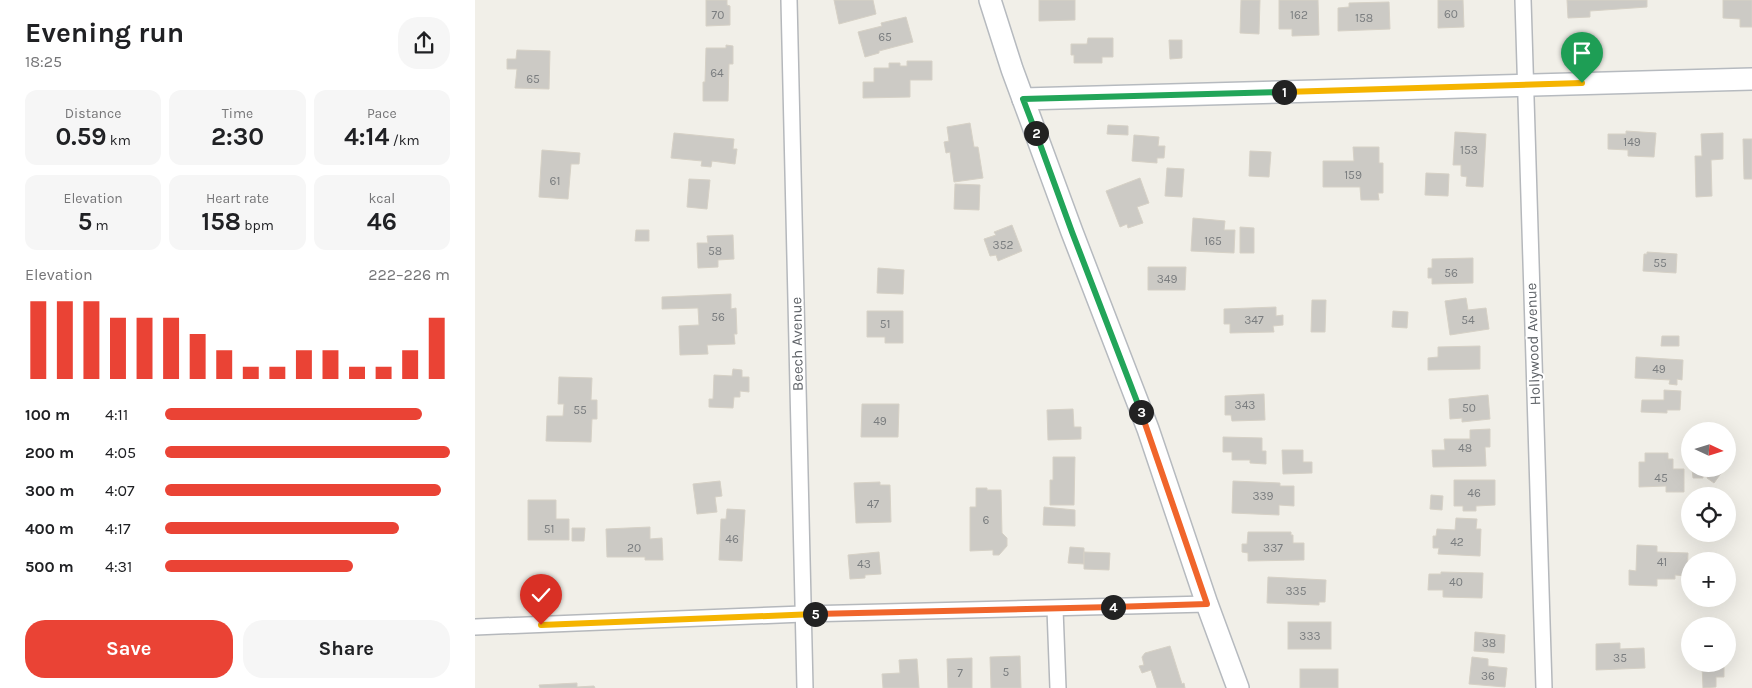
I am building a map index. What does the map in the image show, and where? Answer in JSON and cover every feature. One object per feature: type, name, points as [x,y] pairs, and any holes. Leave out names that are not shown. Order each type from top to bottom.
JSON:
[{"type":"street","name":"Beech Avenue","points":[[789,0],[805,688]]},
{"type":"street","points":[[990,0],[1023,99],[1148,429],[1207,604],[1238,688]]},
{"type":"street","name":"Hollywood Avenue","points":[[1523,0],[1544,688]]},
{"type":"street","points":[[1023,99],[1752,79]]},
{"type":"street","points":[[475,627],[803,614],[1207,604]]},
{"type":"street","points":[[1055,609],[1058,688]]},
{"type":"building","points":[[706,0],[727,0],[727,5],[730,6],[730,25],[706,26]]},
{"type":"building","points":[[834,0],[873,0],[876,14],[839,24]]},
{"type":"building","points":[[1039,0],[1075,0],[1075,20],[1039,21]]},
{"type":"building","points":[[1241,0],[1260,0],[1259,34],[1240,33]]},
{"type":"building","points":[[1279,0],[1318,0],[1319,35],[1292,36],[1292,29],[1279,29]]},
{"type":"building","points":[[1438,0],[1463,0],[1464,27],[1438,28]]},
{"type":"building","points":[[1567,0],[1647,0],[1647,7],[1590,11],[1590,17],[1568,18]]},
{"type":"building","points":[[1723,0],[1752,0],[1752,27],[1740,27],[1740,19],[1723,18]]},
{"type":"building","points":[[1389,2],[1390,29],[1338,31],[1338,8],[1349,7],[1349,3]]},
{"type":"building","points":[[906,17],[913,42],[879,51],[879,53],[865,57],[858,32],[882,26],[881,23]]},
{"type":"building","points":[[1088,38],[1113,38],[1113,57],[1102,57],[1102,63],[1074,63],[1074,55],[1071,55],[1071,44],[1087,44]]},
{"type":"building","points":[[1169,40],[1182,40],[1182,58],[1170,59]]},
{"type":"building","points":[[726,45],[733,46],[733,64],[729,64],[728,101],[703,101],[706,48],[726,48]]},
{"type":"building","points":[[517,50],[550,51],[549,89],[515,88],[517,69],[507,69],[507,59],[516,59]]},
{"type":"building","points":[[907,61],[932,61],[932,80],[910,80],[910,97],[863,98],[863,82],[874,82],[874,68],[889,68],[889,63],[900,63],[900,66],[907,66]]},
{"type":"building","points":[[970,123],[974,147],[978,147],[983,178],[954,182],[950,152],[946,153],[944,142],[949,141],[947,127]]},
{"type":"building","points":[[1108,125],[1128,126],[1128,135],[1107,134]]},
{"type":"building","points":[[1626,131],[1656,133],[1654,157],[1628,156],[1628,150],[1608,149],[1608,134],[1626,134]]},
{"type":"building","points":[[1455,132],[1486,134],[1483,187],[1466,186],[1467,177],[1461,176],[1461,165],[1453,165]]},
{"type":"building","points":[[674,133],[734,139],[733,149],[737,149],[735,164],[712,161],[711,167],[701,166],[702,161],[671,158]]},
{"type":"building","points":[[1723,133],[1723,159],[1711,160],[1712,196],[1696,197],[1695,156],[1702,156],[1701,134]]},
{"type":"building","points":[[1134,135],[1159,137],[1158,146],[1165,146],[1164,158],[1157,158],[1157,163],[1132,161]]},
{"type":"building","points":[[1743,139],[1752,139],[1752,179],[1744,179]]},
{"type":"building","points":[[1353,147],[1379,147],[1379,163],[1383,163],[1383,193],[1378,193],[1379,200],[1361,200],[1360,187],[1323,187],[1323,161],[1354,161]]},
{"type":"building","points":[[542,150],[580,153],[579,164],[571,164],[568,199],[539,197]]},
{"type":"building","points":[[1250,151],[1271,152],[1269,177],[1249,176]]},
{"type":"building","points":[[1167,168],[1184,169],[1182,197],[1165,196]]},
{"type":"building","points":[[1426,173],[1449,174],[1448,196],[1425,195]]},
{"type":"building","points":[[1140,178],[1149,203],[1137,207],[1143,223],[1128,228],[1127,224],[1120,227],[1106,191]]},
{"type":"building","points":[[689,179],[710,180],[707,209],[687,207]]},
{"type":"building","points":[[955,184],[980,185],[979,210],[954,209]]},
{"type":"building","points":[[1193,218],[1225,221],[1224,230],[1235,230],[1234,253],[1191,251]]},
{"type":"building","points":[[1012,225],[1022,251],[998,261],[996,255],[990,256],[984,239],[996,235],[994,232]]},
{"type":"building","points":[[1240,227],[1254,228],[1254,253],[1240,253]]},
{"type":"building","points":[[636,230],[649,230],[649,241],[635,241]]},
{"type":"building","points":[[733,235],[734,259],[718,260],[718,267],[698,268],[697,243],[708,243],[707,236]]},
{"type":"building","points":[[1647,252],[1677,254],[1676,273],[1643,271],[1644,254],[1647,254]]},
{"type":"building","points":[[1473,258],[1473,283],[1432,284],[1432,278],[1428,278],[1428,268],[1432,268],[1432,259]]},
{"type":"building","points":[[1148,267],[1186,267],[1185,290],[1148,290]]},
{"type":"building","points":[[878,268],[904,270],[903,294],[877,293]]},
{"type":"building","points":[[731,294],[731,309],[736,308],[737,334],[734,334],[735,344],[707,345],[708,354],[680,355],[679,326],[699,325],[698,308],[662,309],[662,297]]},
{"type":"building","points":[[1466,298],[1468,310],[1486,308],[1489,329],[1450,335],[1445,301]]},
{"type":"building","points":[[1312,300],[1326,300],[1325,332],[1311,332]]},
{"type":"building","points":[[1276,307],[1276,316],[1283,315],[1283,325],[1273,326],[1274,332],[1230,333],[1230,324],[1224,324],[1224,309]]},
{"type":"building","points":[[867,311],[903,311],[903,343],[885,343],[885,337],[867,337]]},
{"type":"building","points":[[1393,311],[1408,312],[1407,328],[1392,327]]},
{"type":"building","points":[[1662,336],[1679,336],[1679,346],[1661,346]]},
{"type":"building","points":[[1480,346],[1480,369],[1428,370],[1428,358],[1438,357],[1438,347]]},
{"type":"building","points":[[1636,357],[1683,360],[1682,380],[1677,379],[1677,385],[1669,384],[1670,380],[1635,378]]},
{"type":"building","points":[[733,369],[742,370],[742,377],[749,377],[749,392],[740,391],[740,397],[734,397],[733,408],[709,407],[709,399],[713,399],[714,375],[732,376]]},
{"type":"building","points":[[559,377],[592,378],[591,400],[597,400],[597,419],[592,419],[591,442],[546,441],[547,416],[563,416],[564,404],[558,404]]},
{"type":"building","points":[[1664,390],[1681,391],[1680,410],[1667,410],[1667,413],[1641,412],[1642,400],[1664,400]]},
{"type":"building","points":[[1264,394],[1265,420],[1232,421],[1231,415],[1225,415],[1225,396]]},
{"type":"building","points":[[1488,395],[1490,419],[1462,422],[1462,418],[1450,419],[1449,399]]},
{"type":"building","points":[[862,404],[899,404],[898,437],[861,437]]},
{"type":"building","points":[[1073,409],[1074,427],[1081,427],[1081,439],[1048,440],[1047,410]]},
{"type":"building","points":[[1490,429],[1490,447],[1485,447],[1486,466],[1433,467],[1432,450],[1445,450],[1444,439],[1470,439],[1470,430]]},
{"type":"building","points":[[1223,437],[1262,438],[1262,451],[1266,451],[1266,464],[1250,463],[1250,460],[1232,460],[1232,452],[1223,452]]},
{"type":"building","points":[[1282,450],[1303,450],[1303,462],[1312,462],[1312,473],[1283,474]]},
{"type":"building","points":[[1645,453],[1668,453],[1668,459],[1673,459],[1673,469],[1681,469],[1681,478],[1684,478],[1684,487],[1681,487],[1681,492],[1666,492],[1666,486],[1639,487],[1639,462],[1645,462]]},
{"type":"building","points":[[1053,457],[1075,457],[1074,505],[1050,505],[1050,480],[1053,480]]},
{"type":"building","points":[[1707,478],[1718,478],[1714,483]]},
{"type":"building","points":[[1454,480],[1495,480],[1495,505],[1476,506],[1476,511],[1463,511],[1463,506],[1454,506]]},
{"type":"building","points":[[720,481],[722,496],[715,497],[717,512],[697,514],[693,484]]},
{"type":"building","points":[[1233,481],[1280,483],[1280,486],[1294,486],[1294,506],[1279,505],[1279,515],[1232,513]]},
{"type":"building","points":[[880,482],[880,485],[890,485],[891,522],[856,523],[854,483]]},
{"type":"building","points":[[976,488],[1001,490],[1002,533],[1007,538],[1007,546],[999,555],[993,555],[993,550],[970,551],[970,507],[976,507]]},
{"type":"building","points":[[1431,495],[1443,496],[1442,510],[1430,509]]},
{"type":"building","points":[[528,500],[556,500],[556,519],[569,519],[569,540],[528,540]]},
{"type":"building","points":[[1044,507],[1075,510],[1075,526],[1043,525]]},
{"type":"building","points":[[727,509],[745,510],[742,561],[719,560],[721,519],[726,519]]},
{"type":"building","points":[[1456,518],[1477,519],[1476,529],[1481,529],[1480,556],[1438,554],[1439,548],[1433,548],[1433,536],[1436,536],[1437,529],[1455,530]]},
{"type":"building","points":[[650,527],[650,539],[662,538],[663,560],[645,560],[645,557],[607,557],[606,529]]},
{"type":"building","points":[[572,528],[585,528],[584,541],[572,541]]},
{"type":"building","points":[[1248,532],[1291,532],[1293,543],[1304,543],[1304,560],[1248,561],[1248,553],[1242,552],[1242,544],[1247,544]]},
{"type":"building","points":[[1637,545],[1657,546],[1657,552],[1681,553],[1681,576],[1675,575],[1675,579],[1657,579],[1657,586],[1629,585],[1629,570],[1636,571]]},
{"type":"building","points":[[1070,547],[1084,548],[1084,564],[1068,563]]},
{"type":"building","points":[[879,552],[881,574],[865,575],[865,578],[850,579],[848,555]]},
{"type":"building","points":[[1084,552],[1110,553],[1109,570],[1084,569]]},
{"type":"building","points":[[1441,572],[1483,573],[1482,598],[1443,597],[1443,590],[1428,590],[1429,574],[1441,574]]},
{"type":"building","points":[[1268,577],[1326,580],[1325,602],[1319,602],[1319,605],[1267,603]]},
{"type":"building","points":[[1288,622],[1331,622],[1331,649],[1288,649]]},
{"type":"building","points":[[1475,632],[1505,635],[1504,653],[1474,651]]},
{"type":"building","points":[[1620,643],[1620,649],[1644,648],[1645,668],[1596,670],[1596,644]]},
{"type":"building","points":[[1170,646],[1185,688],[1157,688],[1151,670],[1142,673],[1139,666],[1144,665],[1142,657],[1145,653]]},
{"type":"building","points":[[1020,656],[1021,688],[991,688],[990,657]]},
{"type":"building","points":[[1472,657],[1488,659],[1488,666],[1507,668],[1505,687],[1469,684]]},
{"type":"building","points":[[972,658],[972,688],[948,688],[947,659]]},
{"type":"building","points":[[917,659],[919,688],[883,688],[882,674],[900,673],[899,660]]},
{"type":"building","points":[[1300,669],[1338,669],[1338,688],[1300,688]]},
{"type":"building","points":[[1702,672],[1724,672],[1724,677],[1716,677],[1716,687],[1703,688]]},
{"type":"building","points":[[577,683],[577,687],[594,686],[595,688],[540,688],[539,685]]},
{"type":"route","points":[[541,625],[803,614],[1207,604],[1148,429],[1023,99],[1582,83]]}]
